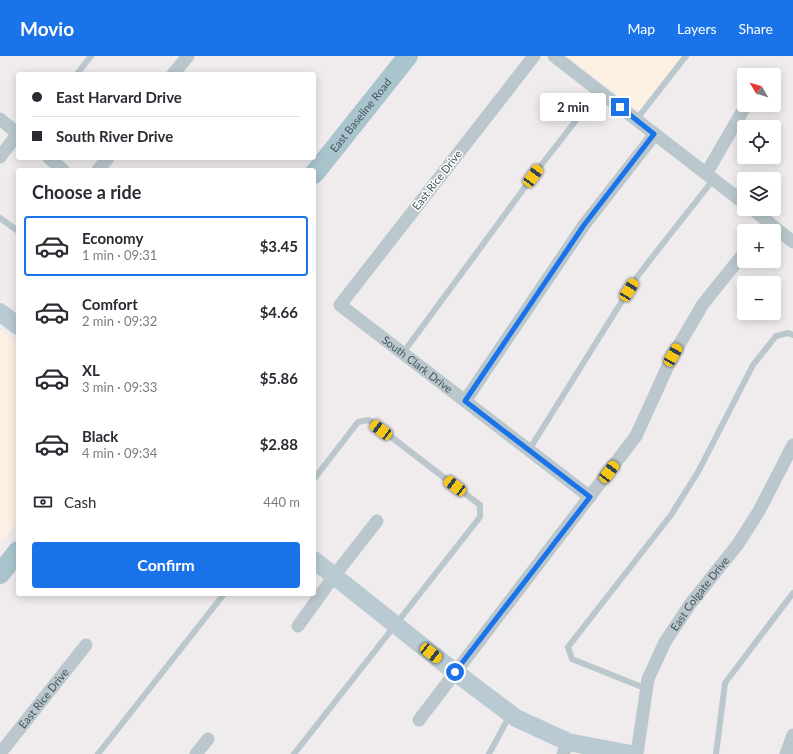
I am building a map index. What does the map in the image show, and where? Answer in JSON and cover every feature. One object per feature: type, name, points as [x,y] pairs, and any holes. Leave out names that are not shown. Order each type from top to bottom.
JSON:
[{"type":"main road","name":"East Baseline Road","points":[[316,171],[408,56]]},
{"type":"main road","points":[[0,574],[16,554]]},
{"type":"street","points":[[179,72],[188,56]]},
{"type":"street","name":"East Rice Drive","points":[[340,305],[534,56]]},
{"type":"street","points":[[554,56],[737,198]]},
{"type":"street","points":[[710,177],[743,112]]},
{"type":"street","points":[[0,119],[16,132]]},
{"type":"street","points":[[465,401],[584,225],[654,134]]},
{"type":"street","points":[[0,156],[16,136]]},
{"type":"street","points":[[51,160],[61,168]]},
{"type":"street","points":[[100,168],[106,160]]},
{"type":"street","points":[[757,216],[763,224]]},
{"type":"street","points":[[781,235],[793,242]]},
{"type":"street","points":[[419,720],[636,436],[673,355],[703,304],[737,262]]},
{"type":"street","name":"South Clark Drive","points":[[340,305],[590,497]]},
{"type":"street","points":[[0,312],[16,324]]},
{"type":"street","name":"East Colgate Drive","points":[[637,754],[648,679],[665,642],[690,603],[738,544],[759,511],[793,445]]},
{"type":"street","points":[[298,626],[334,576],[377,521]]},
{"type":"street","points":[[316,562],[455,672],[516,718],[565,748],[631,754]]},
{"type":"street","name":"East Rice Drive","points":[[2,752],[86,645]]},
{"type":"street","points":[[786,754],[793,735]]},
{"type":"street","points":[[196,754],[208,739]]},
{"type":"lane","points":[[79,72],[91,56]]},
{"type":"lane","points":[[636,120],[686,56]]},
{"type":"lane","points":[[403,353],[542,164],[599,91]]},
{"type":"lane","points":[[529,450],[637,277],[710,177]]},
{"type":"lane","points":[[0,218],[16,230]]},
{"type":"lane","points":[[647,689],[572,659],[568,647],[672,515],[698,472],[753,365],[776,336],[788,333],[793,335]]},
{"type":"lane","points":[[294,754],[480,517],[480,505],[369,420],[358,422],[316,475]]},
{"type":"lane","points":[[716,754],[725,683],[793,593]]},
{"type":"lane","points":[[98,754],[222,596]]},
{"type":"lane","points":[[489,754],[511,714]]},
{"type":"shaded area","points":[[567,56],[683,56],[639,111]]},
{"type":"shaded area","points":[[0,329],[16,341],[16,524],[0,544]]},
{"type":"route","points":[[455,672],[590,497],[465,401],[584,225],[654,134],[620,107]]}]
